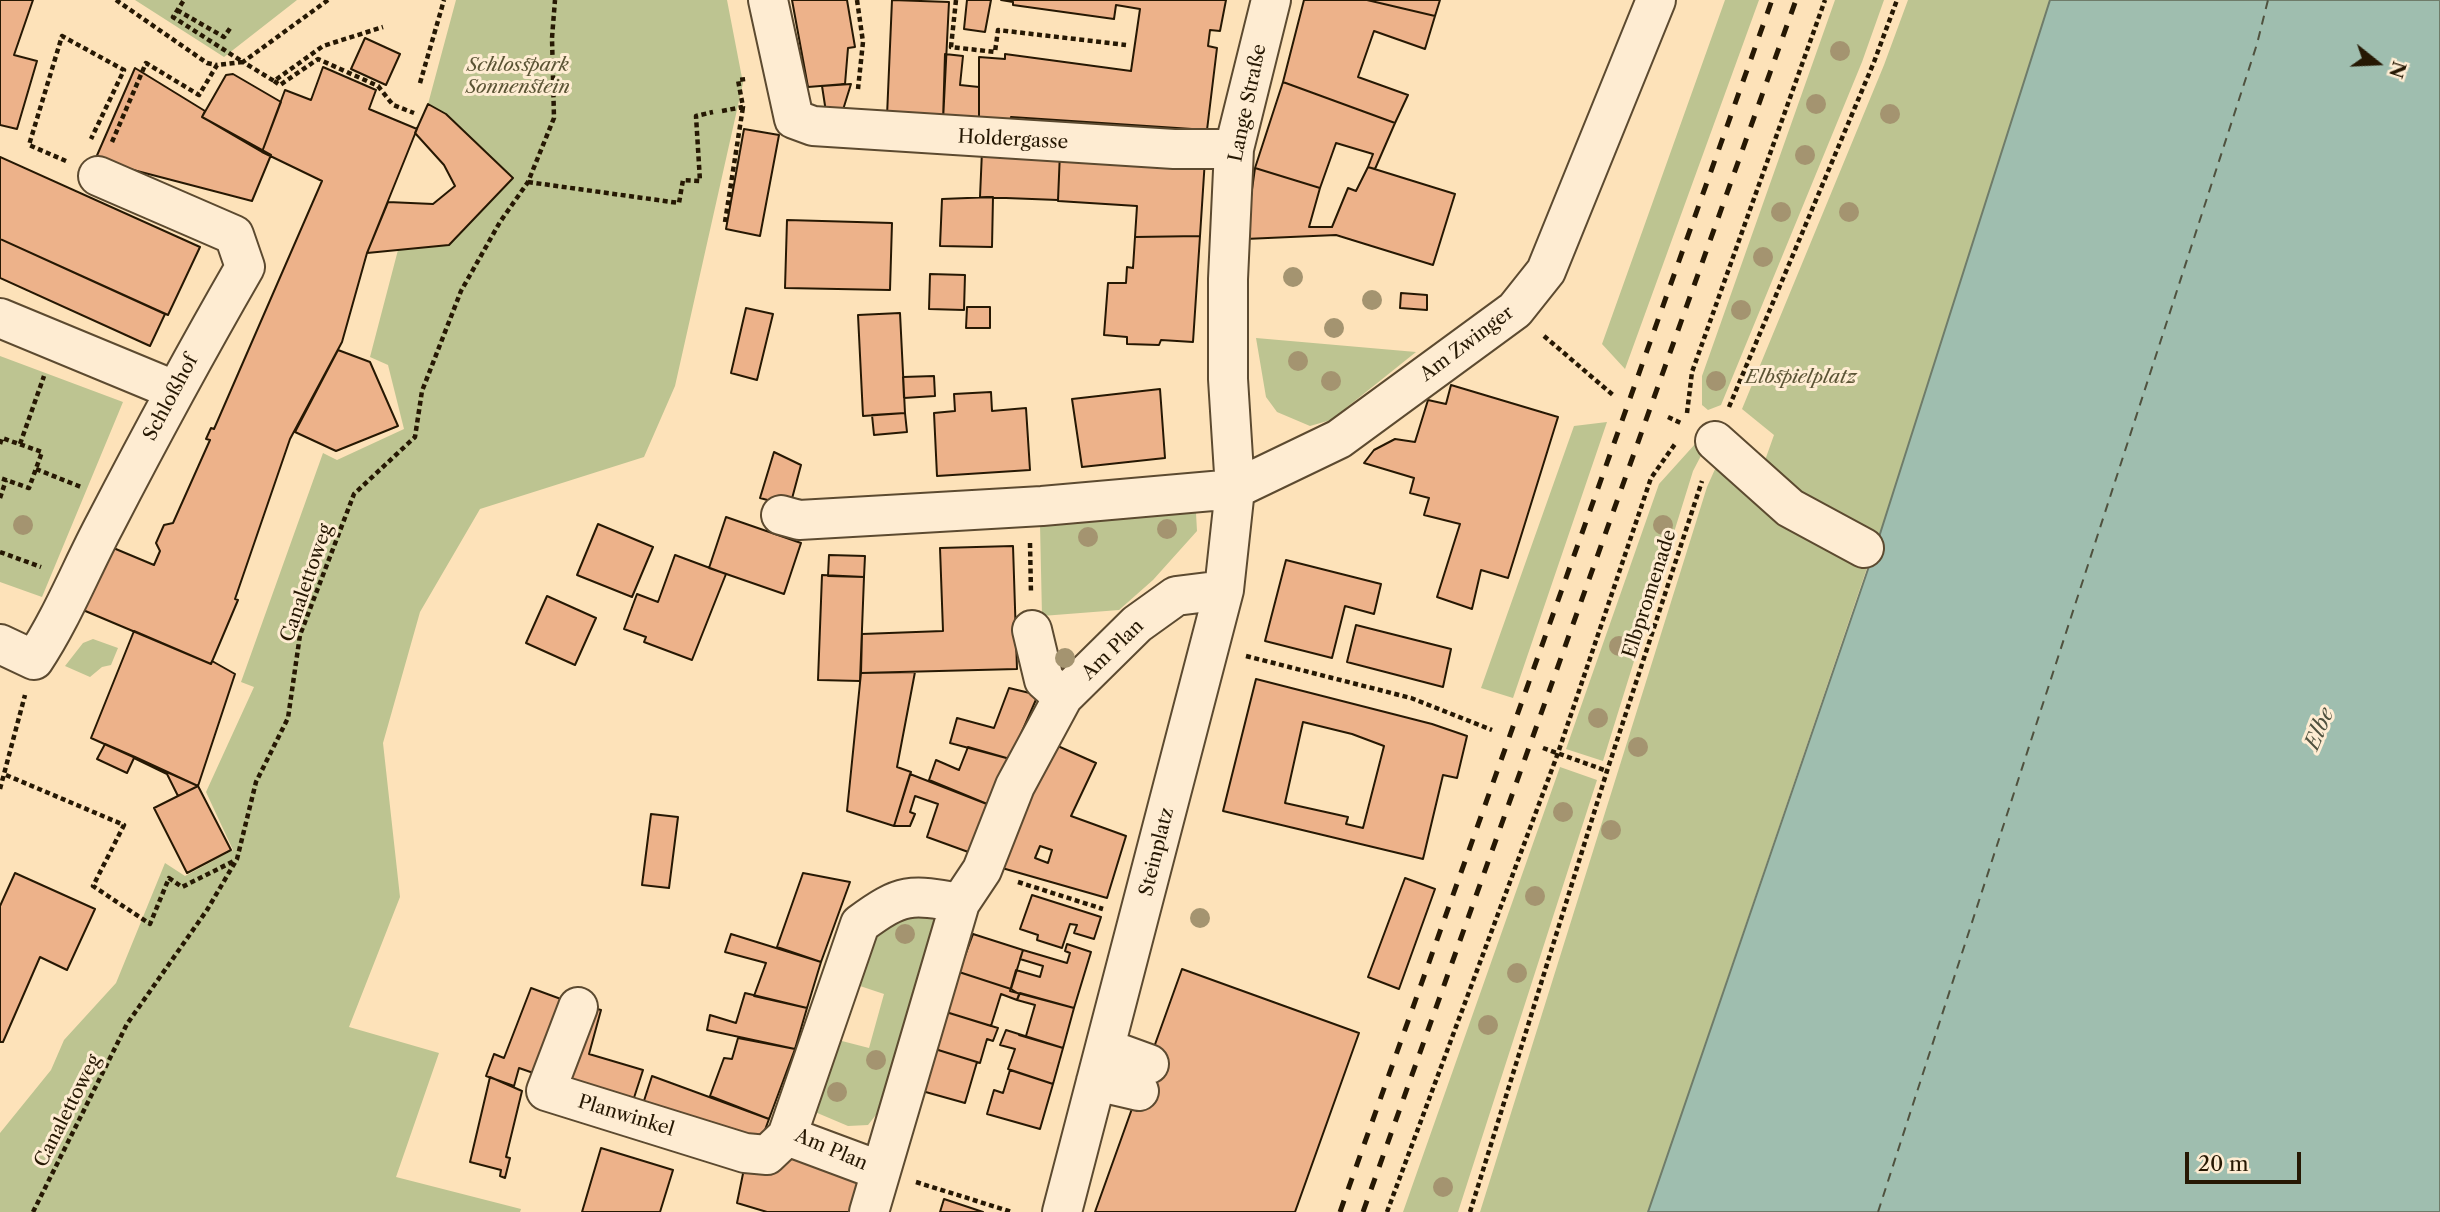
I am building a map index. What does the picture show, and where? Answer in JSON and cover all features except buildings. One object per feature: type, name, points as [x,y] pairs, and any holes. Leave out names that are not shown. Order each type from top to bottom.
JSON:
[{"type":"street","name":"Holdergasse","points":[[768,0],[794,120],[813,126],[852,130],[1174,149],[1234,149]]},
{"type":"street","name":"Lange Straße","points":[[1230,249],[1234,149],[1271,0]]},
{"type":"street","name":"Am Zwinger","points":[[1235,489],[1339,439],[1515,310],[1546,271],[1656,0]]},
{"type":"street","name":"Schloßhof","points":[[17,652],[53,631],[75,580],[174,390],[245,267],[234,235],[95,164]]},
{"type":"street","name":"Steinplatz","points":[[1062,1212],[1140,922],[1224,590],[1235,489],[1228,379],[1230,249]]},
{"type":"street","points":[[0,318],[174,390]]},
{"type":"street","points":[[1715,441],[1790,508],[1864,548]]},
{"type":"street","points":[[780,515],[799,520],[1029,507],[1235,489]]},
{"type":"street","name":"Am Plan","points":[[960,903],[915,895],[887,904],[860,924],[787,1136],[881,1171],[960,903],[982,870],[1015,786],[1063,697],[1137,624],[1176,596],[1224,590]]},
{"type":"street","points":[[1032,630],[1044,680],[1063,697]]},
{"type":"street","name":"Planwinkel","points":[[578,1007],[546,1091],[745,1153],[767,1154],[787,1136]]},
{"type":"street","points":[[1101,1065],[1144,1077]]},
{"type":"street","points":[[869,1212],[881,1171]]},
{"type":"path","points":[[116,0],[207,63],[217,65],[243,62],[328,0]]},
{"type":"path","points":[[184,0],[173,17],[280,85],[318,59],[378,86],[393,105],[414,113]]},
{"type":"path","points":[[420,83],[444,0]]},
{"type":"path","name":"Canalettoweg","points":[[33,1212],[127,1024],[207,910],[236,859],[256,782],[288,718],[300,635],[354,494],[415,437],[422,391],[461,291],[500,222],[528,182],[554,118],[552,38],[555,0]]},
{"type":"path","points":[[852,130],[863,42],[857,0]]},
{"type":"path","points":[[956,0],[951,47],[995,52],[998,30],[1126,45]]},
{"type":"path","points":[[1387,1212],[1558,753],[1651,478],[1673,449],[1684,425],[1692,372],[1825,0]]},
{"type":"path","name":"Elbpromenade","points":[[1470,1212],[1607,771],[1715,441],[1859,100],[1897,0]]},
{"type":"path","points":[[177,10],[224,37],[231,27]]},
{"type":"path","points":[[274,81],[323,46],[383,27]]},
{"type":"path","points":[[62,36],[124,70],[95,164],[29,145],[62,36]]},
{"type":"path","points":[[95,164],[146,63],[199,95],[217,65]]},
{"type":"path","points":[[725,222],[743,107],[738,80],[742,80]]},
{"type":"path","points":[[722,111],[743,107]]},
{"type":"path","points":[[528,182],[633,199],[679,203],[683,180],[700,181],[696,116],[713,113]]},
{"type":"path","points":[[1515,310],[1613,395]]},
{"type":"path","points":[[20,444],[56,342]]},
{"type":"path","points":[[0,444],[2,438],[42,452],[29,488],[0,478]]},
{"type":"path","points":[[36,469],[117,501]]},
{"type":"path","points":[[0,498],[6,480]]},
{"type":"path","points":[[1029,507],[1032,630]]},
{"type":"path","points":[[1211,647],[1411,698],[1492,730]]},
{"type":"path","points":[[0,789],[6,775],[17,652]]},
{"type":"path","points":[[1543,748],[1607,771]]},
{"type":"path","points":[[6,775],[124,825],[93,886],[150,924],[169,878],[182,887],[236,859]]},
{"type":"path","points":[[982,870],[1140,922]]},
{"type":"path","points":[[881,1171],[1012,1212]]},
{"type":"green space","points":[[135,0],[297,0],[224,57]]},
{"type":"green space","name":"Schlosspark Sonnenstein","points":[[456,0],[727,0],[743,83],[675,386],[644,457],[480,509],[420,612],[383,743],[400,897],[349,1027],[439,1053],[396,1177],[521,1209],[520,1212],[0,1212],[0,1133],[51,1070],[64,1040],[116,983],[165,863],[185,876],[233,850],[206,792],[254,687],[241,682],[323,453],[337,460],[404,429],[388,365],[370,357],[398,250],[449,245],[513,178],[446,114],[428,104]]},
{"type":"green space","points":[[1725,0],[1759,0],[1625,369],[1602,344]]},
{"type":"green space","points":[[1835,0],[1884,0],[1862,62],[1721,405],[1708,410],[1702,405],[1702,376]]},
{"type":"green space","name":"Elbspielplatz","points":[[1908,0],[2050,0],[1879,537],[1797,495],[1763,466],[1774,435],[1742,409],[1884,65]]},
{"type":"green space","points":[[1256,338],[1416,352],[1331,420],[1310,426],[1277,412],[1266,397]]},
{"type":"green space","points":[[0,356],[123,402],[42,597],[0,582]]},
{"type":"green space","points":[[1607,422],[1513,698],[1481,688],[1574,426]]},
{"type":"green space","points":[[1696,443],[1705,448],[1693,471],[1603,761],[1566,749],[1659,484]]},
{"type":"green space","points":[[1720,458],[1868,565],[1648,1212],[1480,1212],[1707,487]]},
{"type":"green space","points":[[1196,513],[1197,531],[1153,580],[1119,610],[1042,616],[1040,524]]},
{"type":"green space","points":[[93,639],[118,648],[111,665],[102,667],[90,677],[65,666],[83,643]]},
{"type":"green space","points":[[1560,767],[1597,780],[1458,1212],[1403,1212]]},
{"type":"green space","points":[[924,911],[935,922],[879,1111],[868,1125],[848,1126],[815,1112],[838,1040],[869,1048],[884,994],[854,984],[875,923]]},
{"type":"water","name":"Elbe","points":[[2050,0],[2440,0],[2440,1212],[1648,1212],[1879,537]]},
{"type":"ferry route","points":[[1878,1212],[2257,44],[2268,0]]},
{"type":"railway","points":[[1340,1212],[1772,0]]},
{"type":"railway","points":[[1363,1212],[1796,0]]}]
